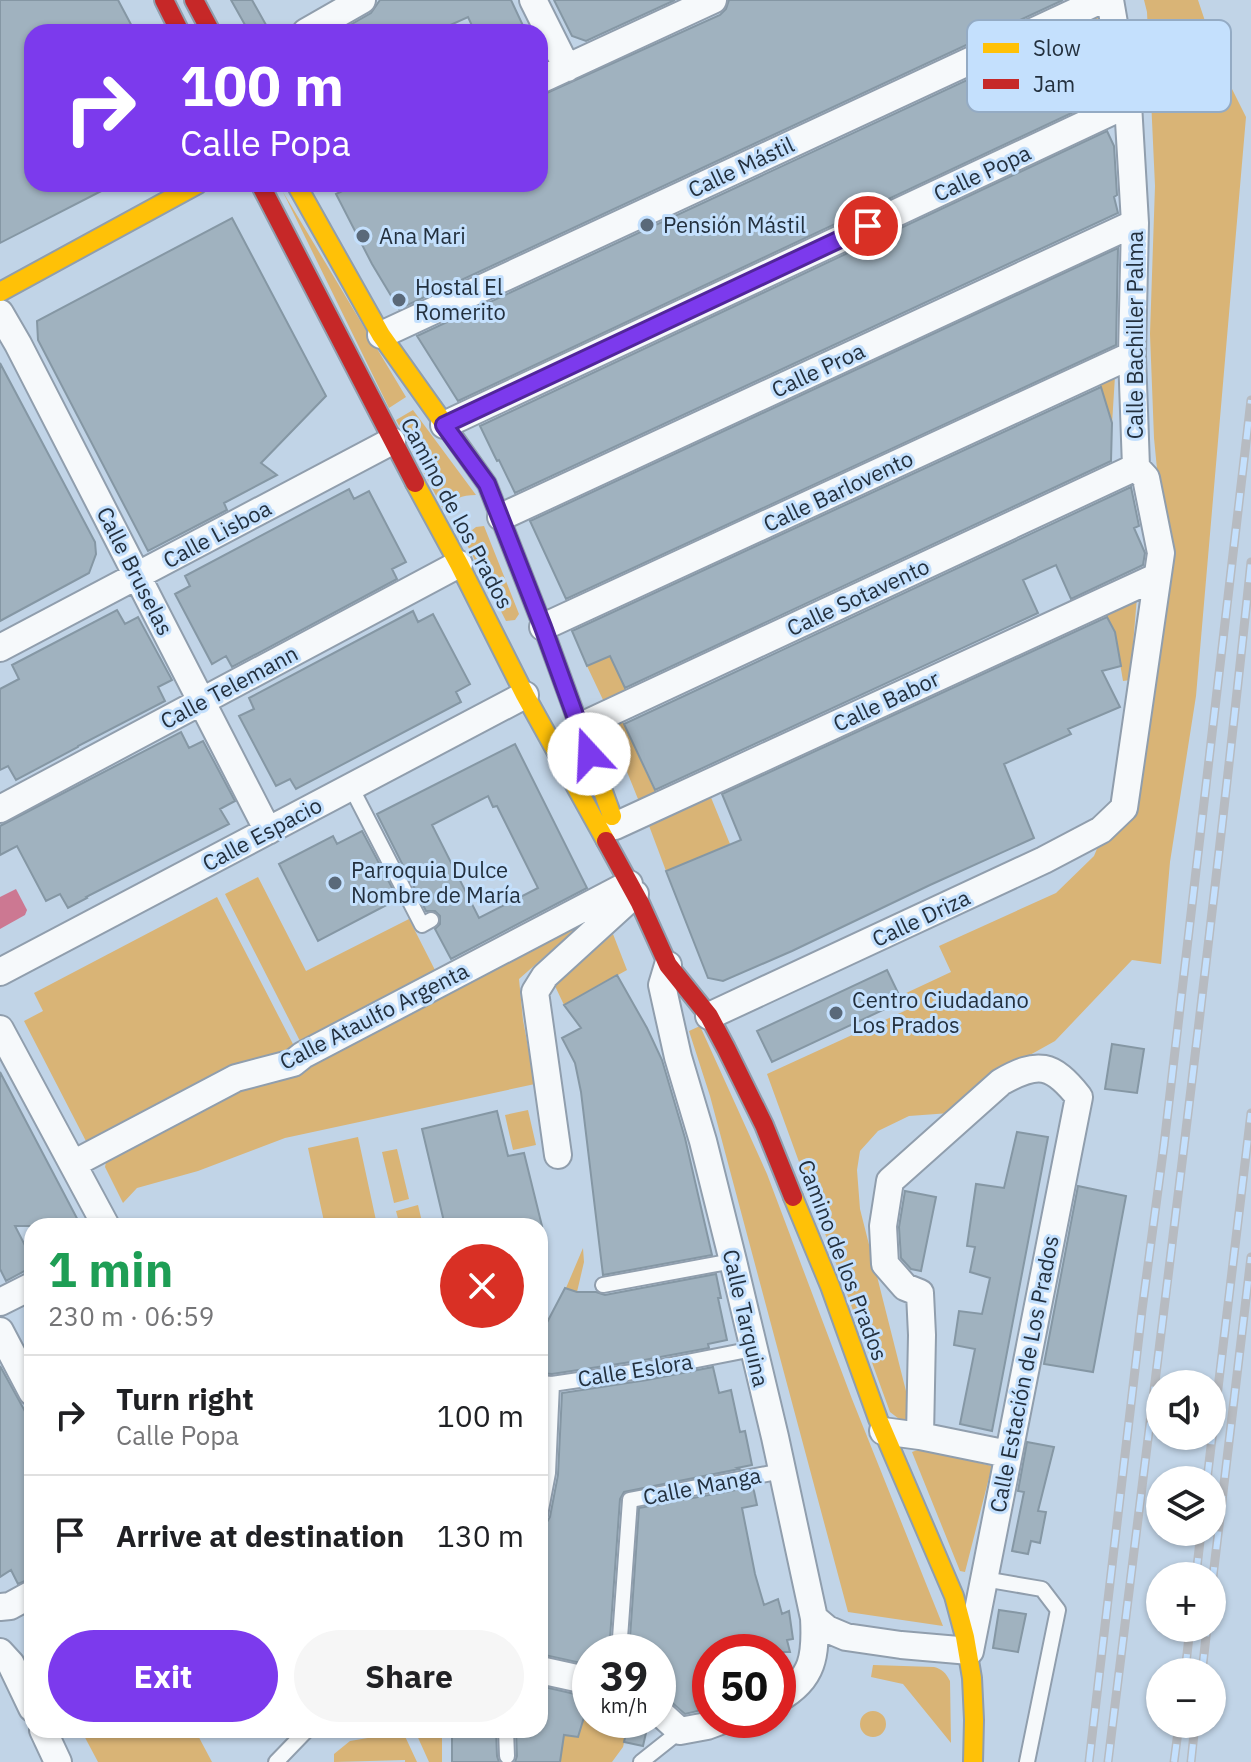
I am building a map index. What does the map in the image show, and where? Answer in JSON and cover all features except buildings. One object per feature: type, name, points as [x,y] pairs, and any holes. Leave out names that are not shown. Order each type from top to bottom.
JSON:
[{"type":"main road","points":[[164,0],[176,24]]},
{"type":"main road","points":[[194,0],[207,24]]},
{"type":"main road","points":[[0,292],[183,192]]},
{"type":"main road","name":"Camino de los Prados","points":[[264,192],[525,695],[635,894],[668,965],[709,1016],[764,1125],[830,1286],[883,1431],[964,1624],[970,1651],[975,1730],[973,1762]]},
{"type":"main road","name":"Camino de los Prados","points":[[306,192],[381,335],[487,484],[494,518],[533,603],[528,628],[579,727],[615,826],[635,894]]},
{"type":"main road","points":[[453,554],[457,518]]},
{"type":"main road","points":[[489,625],[509,633],[528,628]]},
{"type":"street","points":[[320,24],[362,0]]},
{"type":"street","points":[[533,0],[545,24]]},
{"type":"street","points":[[548,76],[713,0]]},
{"type":"street","name":"Calle Mástil","points":[[1058,20],[1101,0]]},
{"type":"street","name":"Calle Bachiller Palma","points":[[1110,0],[1113,20]]},
{"type":"street","points":[[548,30],[567,68]]},
{"type":"street","name":"Calle Mástil","points":[[381,335],[967,62]]},
{"type":"street","name":"Calle Popa","points":[[444,425],[1111,112]]},
{"type":"street","name":"Calle Bachiller Palma","points":[[1124,808],[1161,553],[1146,478],[1136,467],[1132,355],[1135,223],[1128,112]]},
{"type":"street","name":"Calle Proa","points":[[494,518],[1135,223]]},
{"type":"street","name":"Calle Bruselas","points":[[0,313],[268,831]]},
{"type":"street","name":"Calle Barlovento","points":[[528,628],[1132,355]]},
{"type":"street","name":"Calle Lisboa","points":[[0,648],[392,441]]},
{"type":"street","name":"Calle Sotavento","points":[[579,727],[1136,467]]},
{"type":"street","name":"Calle Telemann","points":[[0,809],[202,701],[453,554]]},
{"type":"street","name":"Calle Babor","points":[[615,826],[1156,577]]},
{"type":"street","name":"Calle Espacio","points":[[0,972],[525,695]]},
{"type":"street","name":"Calle Driza","points":[[709,1016],[1069,847],[1101,830],[1124,808]]},
{"type":"street","points":[[558,1155],[535,992],[545,976],[635,894]]},
{"type":"street","name":"Calle Ataulfo Argenta","points":[[73,1164],[236,1078],[293,1063],[303,1055],[635,894]]},
{"type":"street","name":"Calle Tarquina","points":[[668,965],[662,985],[668,1014],[733,1261],[814,1618],[816,1647],[808,1673],[796,1687]]},
{"type":"street","points":[[0,1029],[102,1218]]},
{"type":"street","name":"Calle Estación de Los Prados","points":[[920,1436],[920,1293],[905,1287],[885,1264],[883,1226],[890,1181],[1001,1082],[1021,1071],[1042,1067],[1064,1078],[1079,1097],[970,1651]]},
{"type":"street","points":[[0,1302],[24,1290]]},
{"type":"street","points":[[0,1331],[24,1377]]},
{"type":"street","points":[[883,1431],[1008,1454]]},
{"type":"street","points":[[0,1607],[10,1606],[24,1598]]},
{"type":"street","points":[[814,1618],[827,1629],[846,1637],[970,1651]]},
{"type":"street","points":[[0,1652],[11,1664],[24,1691]]},
{"type":"street","points":[[548,1672],[572,1677]]},
{"type":"street","points":[[676,1727],[680,1731],[692,1729]]},
{"type":"street","points":[[47,1738],[58,1762]]},
{"type":"lane","points":[[351,787],[422,925],[431,920]]},
{"type":"lane","points":[[603,1285],[733,1261]]},
{"type":"lane","name":"Calle Eslora","points":[[548,1383],[646,1370],[753,1349]]},
{"type":"lane","name":"Calle Manga","points":[[620,1634],[630,1500],[782,1471]]},
{"type":"lane","points":[[984,1579],[1042,1589],[1058,1610],[1027,1762]]},
{"type":"lane","points":[[641,1762],[680,1731]]},
{"type":"lane","points":[[276,1762],[299,1738]]},
{"type":"lane","points":[[506,1738],[507,1756]]},
{"type":"shaded area","points":[[1144,0],[1198,0],[1205,20],[1147,20]]},
{"type":"shaded area","points":[[1231,87],[1246,117],[1196,696],[1170,862],[1161,964],[1132,960],[1055,1041],[1001,1071],[950,1113],[909,1116],[878,1131],[860,1151],[857,1170],[860,1209],[907,1395],[911,1417],[903,1422],[890,1412],[767,1074],[911,1008],[904,994],[951,972],[939,946],[1056,893],[1094,856],[1103,834],[1128,821],[1162,521],[1154,438],[1150,334],[1155,186],[1152,112],[1231,112]]},
{"type":"shaded area","points":[[283,192],[406,397],[389,408]]},
{"type":"shaded area","points":[[1115,376],[1112,424],[1099,382]]},
{"type":"shaded area","points":[[413,410],[476,495],[458,498],[443,509],[396,420]]},
{"type":"shaded area","points":[[484,526],[519,614],[515,620],[506,621],[463,537],[476,527]]},
{"type":"shaded area","points":[[1137,597],[1130,680],[1123,681],[1115,633],[1105,612]]},
{"type":"shaded area","points":[[610,656],[628,694],[605,704],[587,666]]},
{"type":"shaded area","points":[[622,720],[657,796],[640,804],[609,727]]},
{"type":"shaded area","points":[[710,795],[730,844],[666,871],[648,823]]},
{"type":"shaded area","points":[[258,877],[306,971],[409,919],[436,972],[300,1041],[225,894]]},
{"type":"shaded area","points":[[16,889],[27,910],[25,915],[0,929],[0,897]]},
{"type":"shaded area","points":[[217,897],[294,1051],[89,1147],[24,1021],[43,1011],[34,993]]},
{"type":"shaded area","points":[[595,912],[519,979],[535,1084],[285,1138],[198,1171],[137,1188],[123,1203],[105,1167],[107,1157]]},
{"type":"shaded area","points":[[613,934],[627,970],[564,1005],[555,986]]},
{"type":"shaded area","points":[[700,1026],[767,1174],[852,1399],[943,1626],[848,1612],[710,1096],[689,1031]]},
{"type":"shaded area","points":[[528,1110],[536,1145],[513,1150],[505,1115]]},
{"type":"shaded area","points":[[358,1137],[375,1218],[323,1218],[308,1148]]},
{"type":"shaded area","points":[[397,1149],[409,1199],[394,1203],[382,1152]]},
{"type":"shaded area","points":[[418,1205],[421,1218],[398,1218],[396,1211]]},
{"type":"shaded area","points":[[583,1248],[584,1262],[577,1292],[566,1288]]},
{"type":"shaded area","points":[[920,1449],[992,1466],[965,1572],[960,1571],[912,1452]]},
{"type":"shaded area","points":[[873,1665],[934,1667],[944,1672],[950,1681],[951,1743],[903,1684],[871,1677]]},
{"type":"shaded area","points":[[873,1711],[882,1715],[886,1724],[882,1733],[873,1737],[864,1733],[860,1724],[864,1715]]},
{"type":"shaded area","points":[[554,1734],[572,1738],[625,1738],[623,1747],[612,1762],[560,1762]]},
{"type":"shaded area","points":[[85,1738],[199,1738],[212,1762],[98,1762]]},
{"type":"shaded area","points":[[406,1738],[417,1762],[334,1762],[334,1754],[350,1741]]},
{"type":"shaded area","points":[[418,1738],[442,1738],[442,1762],[429,1762]]},
{"type":"railway","points":[[1089,1762],[1251,400]]},
{"type":"railway","points":[[1108,1762],[1200,1012],[1251,562]]},
{"type":"railway","points":[[1209,1466],[1251,1113]]},
{"type":"railway","points":[[1215,1562],[1251,1257]]},
{"type":"railway","points":[[1198,1562],[1199,1546]]},
{"type":"railway","points":[[1187,1658],[1188,1642]]},
{"type":"railway","points":[[1204,1658],[1205,1642]]},
{"type":"railway","points":[[1174,1762],[1177,1738]]},
{"type":"railway","points":[[1191,1762],[1194,1738]]},
{"type":"traffic: slow","points":[[0,292],[183,192]]},
{"type":"traffic: slow","points":[[301,192],[381,335],[487,484],[612,816]]},
{"type":"traffic: slow","points":[[415,483],[525,695],[606,841]]},
{"type":"traffic: slow","points":[[793,1197],[830,1286],[878,1419],[954,1596],[972,1678],[973,1762]]},
{"type":"traffic: jam","points":[[164,0],[176,24]]},
{"type":"traffic: jam","points":[[194,0],[207,24]]},
{"type":"traffic: jam","points":[[264,192],[415,483]]},
{"type":"traffic: jam","points":[[606,841],[640,903],[668,965],[709,1016],[726,1048],[764,1125],[793,1197]]},
{"type":"place","name":"Pensión Mástil","points":[[647,225]]},
{"type":"place","name":"Ana Mari","points":[[363,236]]},
{"type":"place","name":"Hostal El Romerito","points":[[399,300]]},
{"type":"place","name":"Parroquia Dulce Nombre de María","points":[[335,883]]},
{"type":"place","name":"Centro Ciudadano Los Prados","points":[[836,1013]]},
{"type":"route","points":[[589,754],[487,484],[444,425],[868,226]]}]
